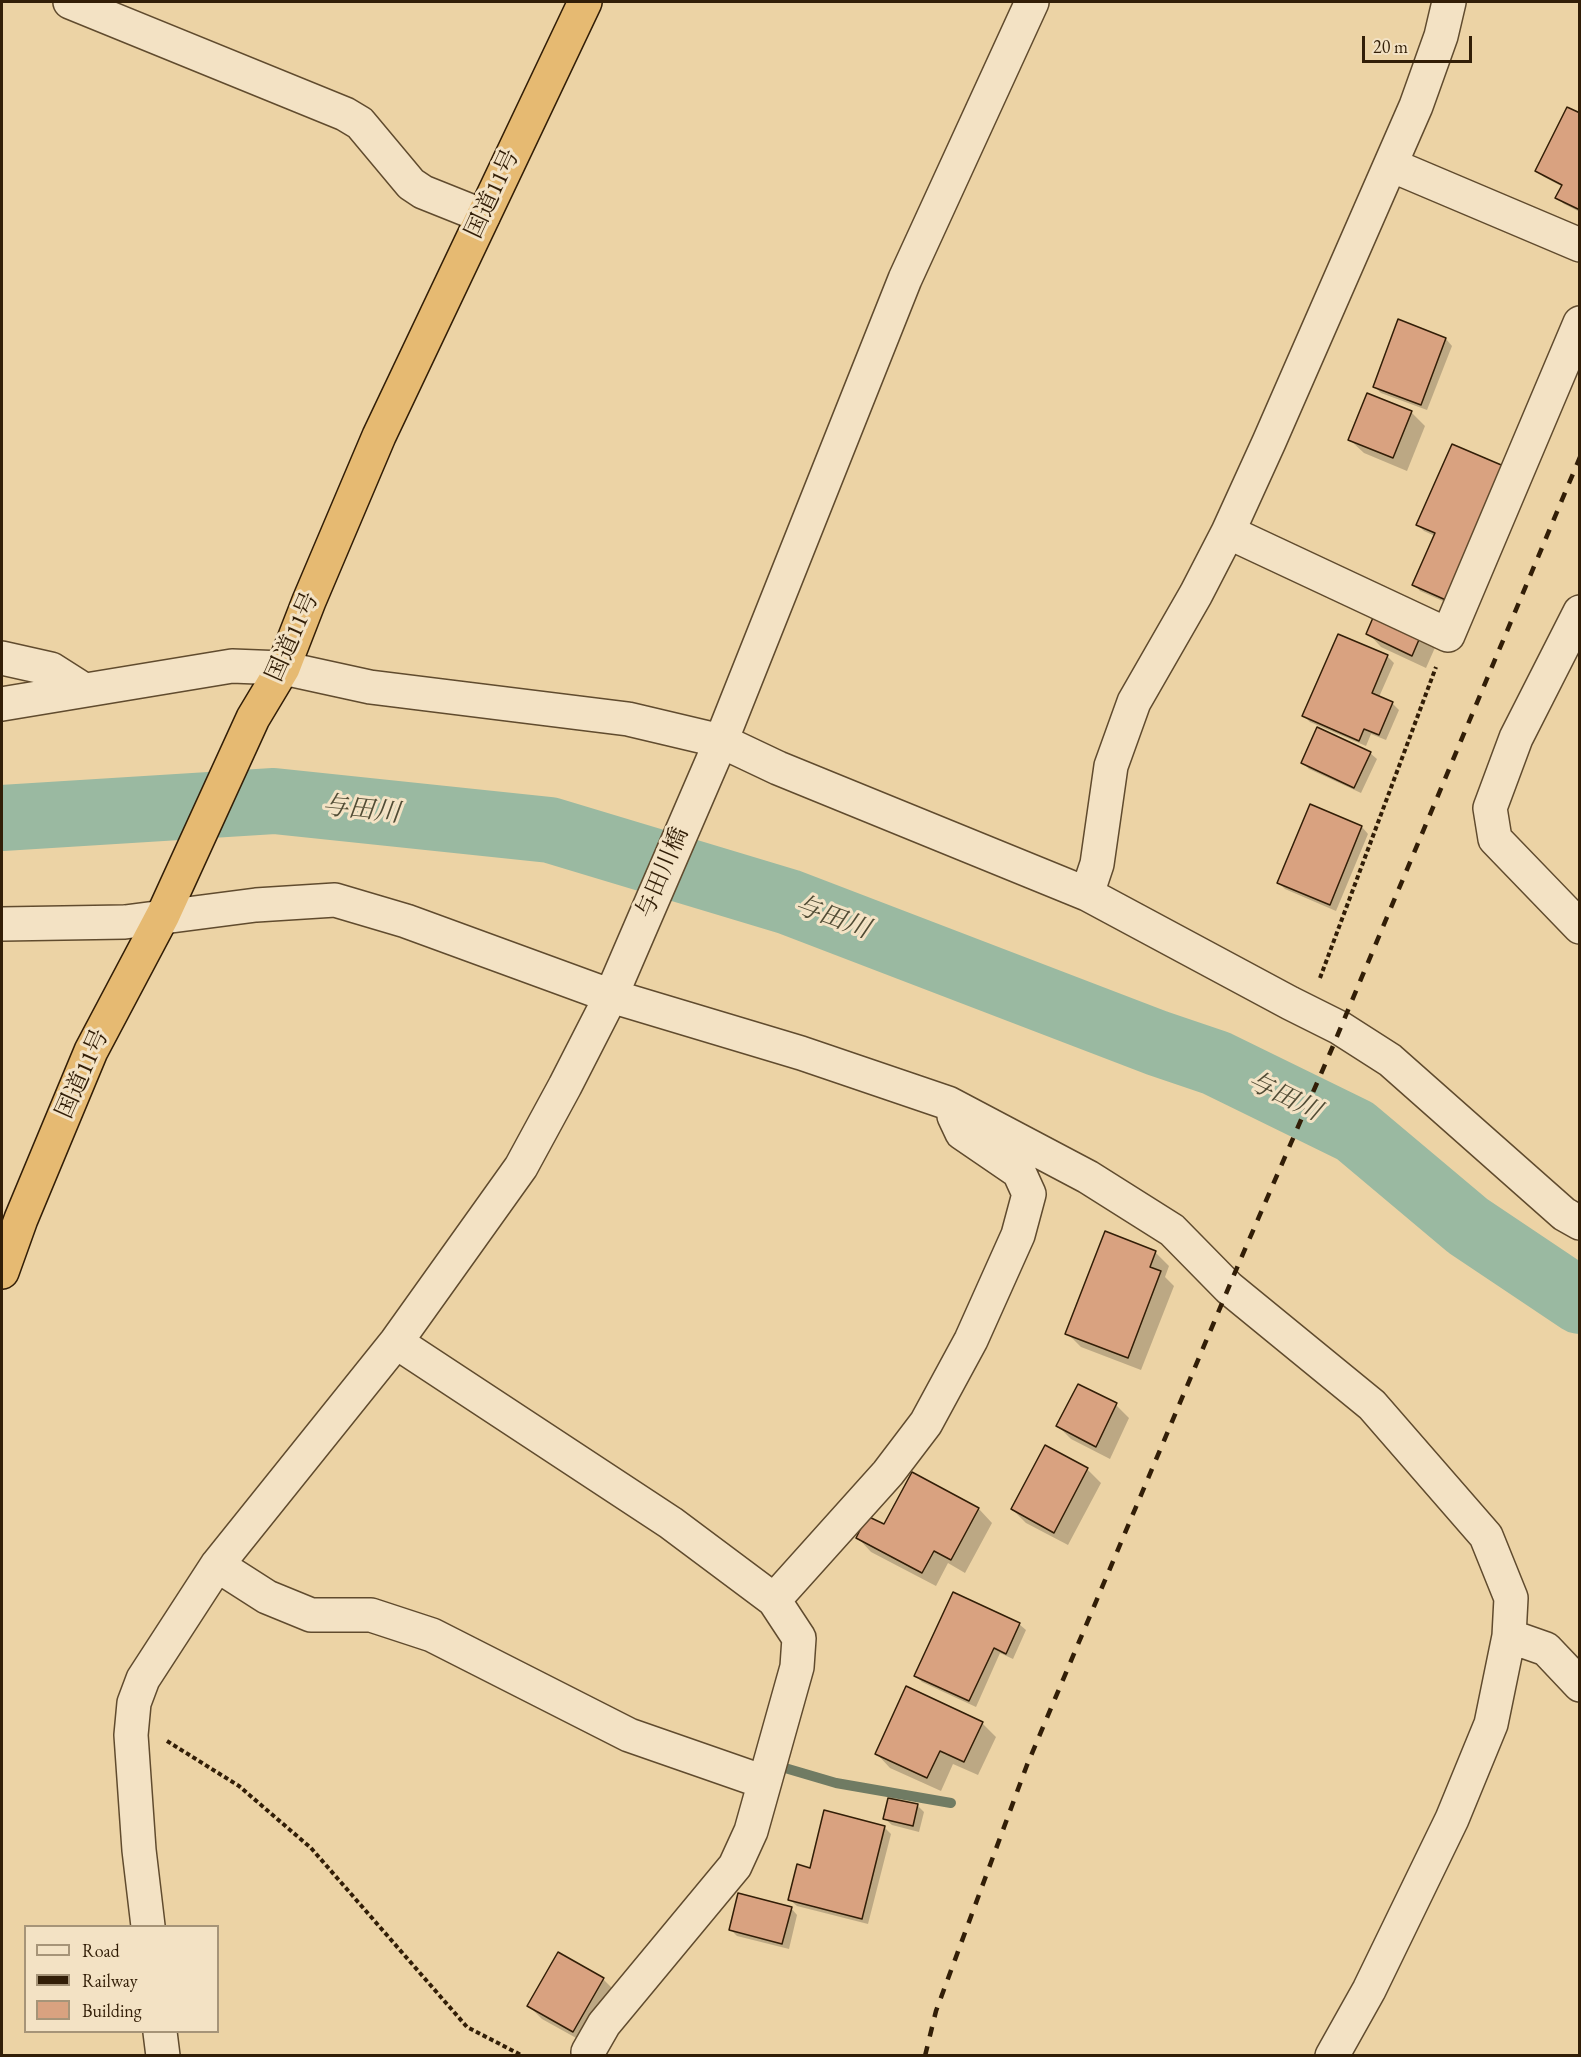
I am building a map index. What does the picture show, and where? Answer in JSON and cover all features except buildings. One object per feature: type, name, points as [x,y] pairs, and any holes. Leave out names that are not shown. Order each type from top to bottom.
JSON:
[{"type":"highway","name":"国道11号","points":[[2,1272],[21,1219],[91,1051],[170,901],[252,722],[282,668],[380,436],[585,2]]},
{"type":"street","points":[[70,2],[345,114],[360,123],[411,184],[423,192],[483,216]]},
{"type":"street","name":"与田川橋","points":[[148,1925],[139,1850],[131,1735],[134,1703],[143,1679],[217,1565],[396,1342],[521,1167],[565,1086],[615,985],[721,741],[905,279],[1032,2]]},
{"type":"street","points":[[1087,894],[1097,864],[1111,766],[1134,702],[1196,594],[1228,532],[1416,106],[1441,36],[1449,2]]},
{"type":"street","points":[[1391,165],[1580,245]]},
{"type":"street","points":[[1228,532],[1448,635],[1580,323]]},
{"type":"street","points":[[1580,612],[1516,738],[1490,808],[1495,839],[1580,927]]},
{"type":"street","points":[[2,658],[51,669],[84,690]]},
{"type":"street","points":[[2,704],[232,666],[282,668],[369,687],[628,719],[721,741],[778,768],[1087,894],[1340,1028],[1390,1060],[1564,1214],[1580,1223]]},
{"type":"street","points":[[2,924],[125,922],[170,901],[256,905],[335,900],[615,985],[801,1053],[948,1103],[1088,1177],[1172,1230],[1229,1288],[1372,1405],[1486,1536],[1511,1598],[1509,1636],[1487,1735],[1452,1819],[1369,1990],[1332,2055]]},
{"type":"street","points":[[774,1600],[888,1473],[926,1423],[971,1340],[1018,1235],[1029,1194],[1019,1172],[962,1133],[948,1103]]},
{"type":"street","points":[[396,1342],[671,1523],[774,1600],[799,1638],[797,1667],[751,1831],[735,1866],[604,2024],[588,2052],[589,2055]]},
{"type":"street","points":[[217,1565],[267,1597],[311,1615],[371,1615],[432,1635],[629,1735],[764,1782]]},
{"type":"street","points":[[1509,1636],[1546,1649],[1580,1685]]},
{"type":"street","points":[[160,2033],[163,2055]]},
{"type":"path","points":[[1308,1012],[1448,635]]},
{"type":"path","points":[[131,1735],[160,1737],[239,1786],[311,1848],[467,2026],[523,2055]]},
{"type":"waterway","name":"与田川","points":[[2,818],[274,801],[550,830],[789,902],[1157,1043],[1216,1063],[1355,1131],[1468,1226],[1580,1301]]},
{"type":"waterway","points":[[785,1768],[836,1783],[951,1803]]},
{"type":"railway","points":[[925,2056],[936,2011],[1027,1765],[1330,1053],[1580,457]]}]
